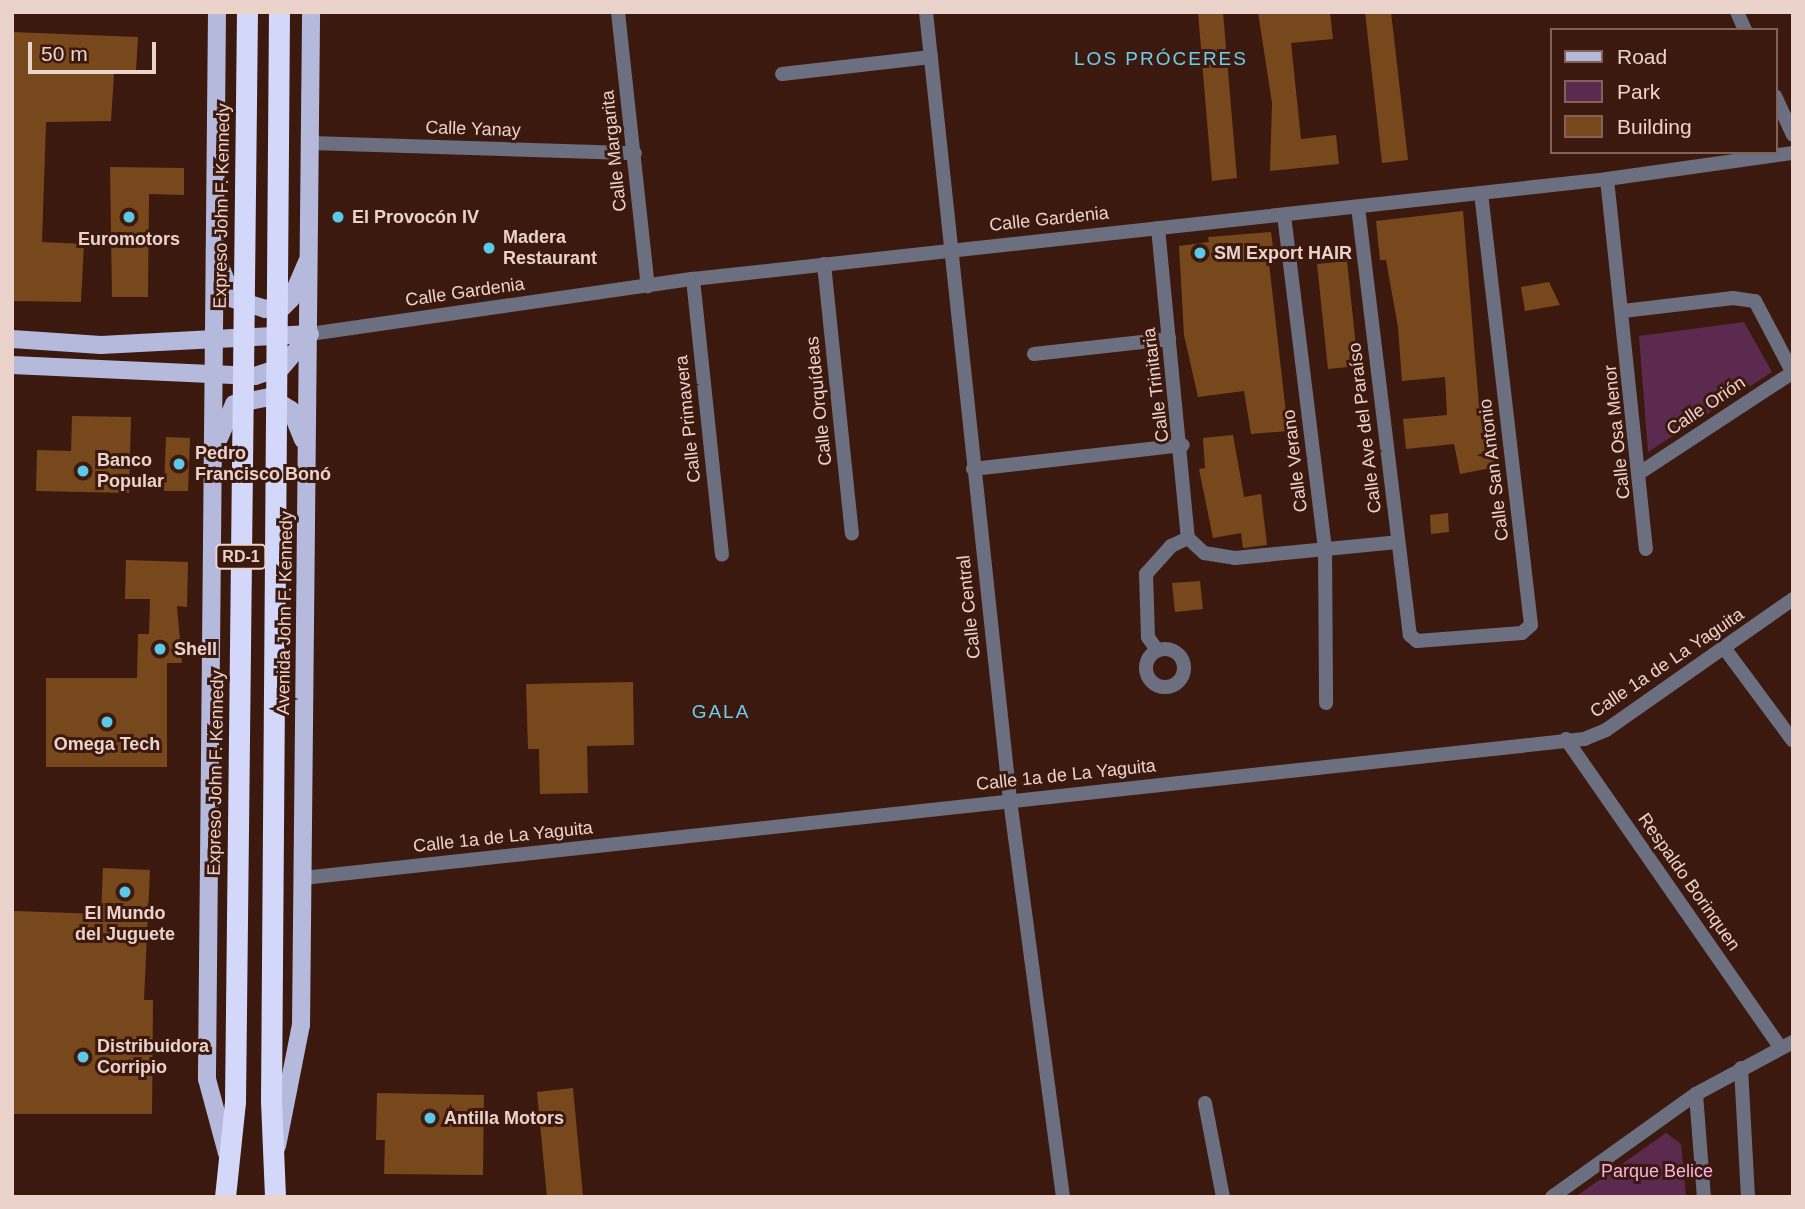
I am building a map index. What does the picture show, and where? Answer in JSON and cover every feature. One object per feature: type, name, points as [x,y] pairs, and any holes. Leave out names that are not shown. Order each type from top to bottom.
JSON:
[{"type":"highway","name":"Expreso John F. Kennedy","points":[[225,1197],[227,1153],[235,1102],[247,12]]},
{"type":"highway","name":"RD-1","points":[[275,1197],[271,1101],[279,12]]},
{"type":"main road","name":"RD-1","points":[[217,12],[207,1079],[227,1153]]},
{"type":"main road","name":"Avenida John F. Kennedy","points":[[272,1170],[300,1025],[310,334],[311,12]]},
{"type":"main road","points":[[214,245],[233,299],[256,309],[283,307],[290,299],[310,253]]},
{"type":"main road","points":[[12,339],[101,345],[310,334]]},
{"type":"main road","points":[[12,365],[255,376],[282,367],[310,334]]},
{"type":"main road","points":[[213,463],[225,416],[234,404],[258,397],[280,400],[291,410],[308,457]]},
{"type":"street","name":"Calle Margarita","points":[[618,12],[648,286]]},
{"type":"street","name":"Calle Central","points":[[926,12],[1010,800],[1063,1197]]},
{"type":"street","points":[[1737,12],[1744,28]]},
{"type":"street","points":[[782,74],[931,57]]},
{"type":"street","points":[[1777,100],[1793,135]]},
{"type":"street","name":"Calle Yanay","points":[[311,143],[635,153]]},
{"type":"street","name":"Calle Gardenia","points":[[310,334],[693,279],[1607,179],[1793,153]]},
{"type":"street","name":"Calle Osa Menor","points":[[1607,179],[1641,472],[1646,549]]},
{"type":"street","name":"Calle San Antonio","points":[[1417,641],[1522,633],[1531,625],[1481,193]]},
{"type":"street","name":"Calle Ave del Paraíso","points":[[1358,207],[1410,635],[1417,641]]},
{"type":"street","name":"Calle Verano","points":[[1284,215],[1325,549],[1326,703]]},
{"type":"street","name":"Calle Trinitaria","points":[[1158,228],[1183,445],[1188,538]]},
{"type":"street","name":"Calle Orquídeas","points":[[824,264],[852,534]]},
{"type":"street","name":"Calle Primavera","points":[[693,279],[722,554]]},
{"type":"street","points":[[1623,311],[1733,298],[1755,301],[1793,372]]},
{"type":"street","points":[[1034,354],[1169,339]]},
{"type":"street","name":"Calle Orión","points":[[1641,472],[1793,372]]},
{"type":"street","points":[[974,469],[1183,445]]},
{"type":"street","points":[[1157,650],[1148,637],[1146,574],[1155,558],[1188,538],[1204,553],[1235,558],[1398,542]]},
{"type":"street","name":"Calle 1a de La Yaguita","points":[[303,878],[1566,739],[1606,730],[1793,599]]},
{"type":"street","points":[[1725,649],[1793,741]]},
{"type":"street","name":"Respaldo Borinquen","points":[[1566,739],[1787,1045]]},
{"type":"street","points":[[1552,1197],[1696,1094],[1787,1045]]},
{"type":"street","points":[[1741,1068],[1748,1197]]},
{"type":"street","points":[[1696,1094],[1704,1197]]},
{"type":"street","points":[[1205,1104],[1223,1197]]},
{"type":"green space","points":[[1744,322],[1772,372],[1648,452],[1639,336]]},
{"type":"green space","name":"Parque Belice","points":[[1666,1133],[1681,1144],[1686,1197],[1575,1197]]},
{"type":"building","points":[[1198,12],[1223,12],[1237,178],[1212,181]]},
{"type":"building","points":[[1258,12],[1330,12],[1333,39],[1291,43],[1301,139],[1336,135],[1339,164],[1270,171],[1272,103]]},
{"type":"building","points":[[1365,12],[1391,12],[1408,160],[1382,163]]},
{"type":"building","points":[[12,32],[138,37],[136,70],[114,74],[111,121],[46,122],[42,242],[84,244],[81,302],[12,301]]},
{"type":"building","name":"Euromotors","points":[[110,167],[184,168],[184,195],[149,194],[148,297],[112,297]]},
{"type":"building","points":[[1463,211],[1479,406],[1496,467],[1460,474],[1454,444],[1406,449],[1403,419],[1447,415],[1445,377],[1402,381],[1398,327],[1386,260],[1380,260],[1376,221]]},
{"type":"building","points":[[1271,232],[1275,262],[1269,263],[1288,431],[1251,434],[1244,391],[1198,397],[1184,335],[1179,246],[1209,242],[1208,237]]},
{"type":"building","points":[[1347,261],[1358,366],[1328,369],[1317,264]]},
{"type":"building","points":[[1549,282],[1560,305],[1525,311],[1521,287]]},
{"type":"building","name":"Banco Popular","points":[[72,416],[131,417],[129,493],[36,491],[37,450],[71,451]]},
{"type":"building","points":[[1233,435],[1244,497],[1261,494],[1267,545],[1243,548],[1241,533],[1213,538],[1199,469],[1205,468],[1203,438]]},
{"type":"building","name":"Pedro Francisco Bonó","points":[[166,437],[190,438],[188,491],[164,491]]},
{"type":"building","points":[[1448,513],[1449,532],[1431,534],[1430,515]]},
{"type":"building","name":"Omega Tech","points":[[126,560],[188,562],[187,607],[177,606],[182,663],[167,663],[167,767],[46,767],[46,678],[137,678],[138,634],[149,634],[150,599],[125,599]]},
{"type":"building","points":[[1200,581],[1203,609],[1175,612],[1172,583]]},
{"type":"building","points":[[633,682],[634,745],[587,746],[588,793],[540,794],[539,749],[528,749],[526,684]]},
{"type":"building","name":"Distribuidora Corripio","points":[[103,868],[150,870],[144,1000],[153,1000],[152,1114],[14,1114],[14,911],[101,914]]},
{"type":"building","points":[[573,1088],[583,1196],[547,1197],[537,1092]]},
{"type":"building","name":"Antilla Motors","points":[[377,1093],[484,1095],[483,1175],[384,1174],[385,1140],[376,1140]]},
{"type":"place","name":"Euromotors","points":[[129,217]]},
{"type":"place","name":"El Provocón IV","points":[[338,217]]},
{"type":"place","name":"Madera Restaurant","points":[[489,248]]},
{"type":"place","name":"SM Export HAIR","points":[[1200,253]]},
{"type":"place","name":"Pedro Francisco Bonó","points":[[179,464]]},
{"type":"place","name":"Banco Popular","points":[[83,471]]},
{"type":"place","name":"Shell","points":[[160,649]]},
{"type":"place","name":"Omega Tech","points":[[107,722]]},
{"type":"place","name":"El Mundo del Juguete","points":[[125,892]]},
{"type":"place","name":"Distribuidora Corripio","points":[[83,1057]]},
{"type":"place","name":"Antilla Motors","points":[[430,1118]]},
{"type":"district","name":"LOS PRÓCERES","points":[[1161,59]]},
{"type":"district","name":"GALA","points":[[721,712]]}]
